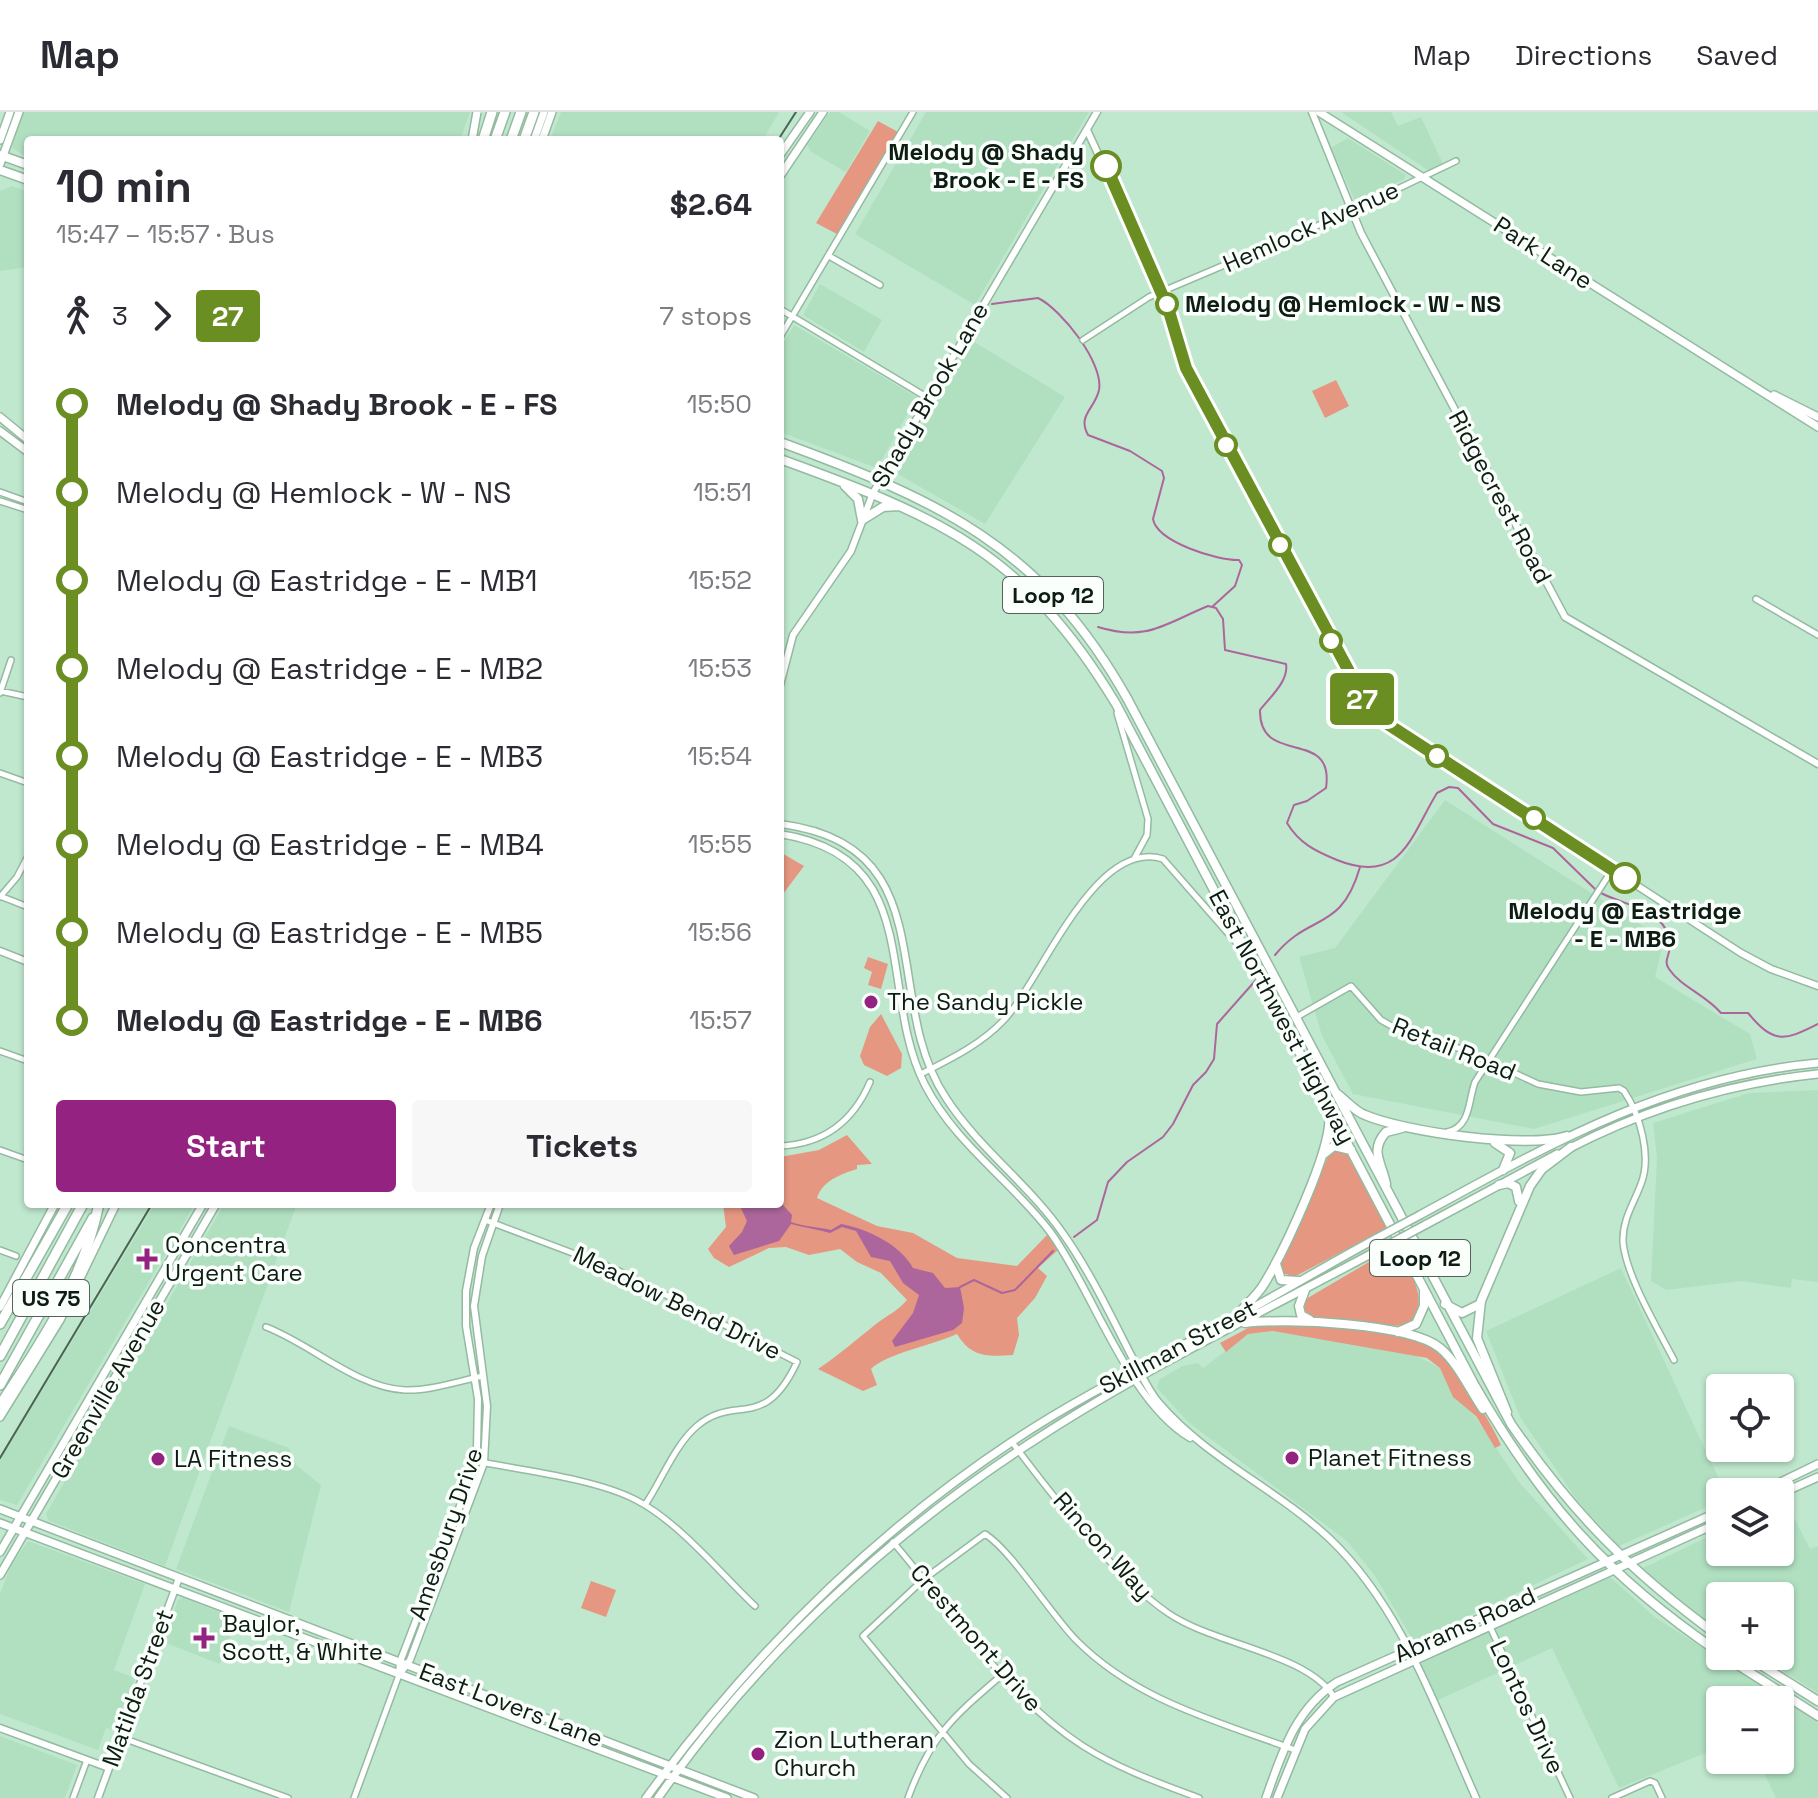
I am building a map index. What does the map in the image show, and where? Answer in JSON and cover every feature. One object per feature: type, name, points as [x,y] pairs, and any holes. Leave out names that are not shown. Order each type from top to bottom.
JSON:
[{"type":"highway","points":[[472,136],[479,112]]},
{"type":"highway","points":[[484,136],[492,112]]},
{"type":"highway","points":[[496,136],[505,112]]},
{"type":"highway","points":[[512,136],[521,112]]},
{"type":"highway","points":[[525,136],[534,112]]},
{"type":"highway","points":[[0,1324],[66,1208]]},
{"type":"highway","name":"US 75","points":[[0,1356],[81,1208]]},
{"type":"highway","name":"US 75","points":[[0,1385],[98,1208]]},
{"type":"highway","points":[[0,1405],[71,1286],[90,1245],[99,1208]]},
{"type":"main road","points":[[0,140],[10,112]]},
{"type":"main road","points":[[1,161],[19,112]]},
{"type":"main road","points":[[535,136],[544,112]]},
{"type":"main road","points":[[543,136],[552,112]]},
{"type":"main road","points":[[784,149],[810,112]]},
{"type":"main road","points":[[784,170],[823,112]]},
{"type":"main road","name":"Park Lane","points":[[1319,112],[1818,427]]},
{"type":"main road","points":[[798,128],[807,135]]},
{"type":"main road","points":[[1,161],[24,164]]},
{"type":"main road","points":[[1,161],[24,177]]},
{"type":"main road","name":"Park Lane","points":[[1767,393],[1818,417]]},
{"type":"main road","points":[[0,417],[24,437]]},
{"type":"main road","points":[[0,431],[24,449]]},
{"type":"main road","name":"East Northwest Highway","points":[[784,443],[881,479],[935,505],[974,529],[1025,569],[1068,612],[1120,686],[1444,1304],[1511,1424],[1553,1483],[1619,1556],[1706,1626]]},
{"type":"main road","name":"East Northwest Highway","points":[[784,460],[873,493],[967,539],[1011,572],[1046,607],[1090,663],[1116,704],[1511,1447],[1555,1508],[1603,1562],[1658,1610],[1706,1644]]},
{"type":"main road","points":[[830,477],[858,499],[862,520],[883,507],[903,506]]},
{"type":"main road","points":[[967,539],[974,529]]},
{"type":"main road","points":[[1121,714],[1133,724],[1146,747],[1154,750]]},
{"type":"main road","points":[[1270,995],[1277,999],[1286,1017],[1295,1018]]},
{"type":"main road","name":"Skillman Street","points":[[658,1798],[790,1641],[894,1543],[1019,1450],[1137,1374],[1206,1332],[1377,1238],[1567,1136],[1632,1106],[1713,1081],[1818,1063]]},
{"type":"main road","name":"Skillman Street","points":[[646,1798],[782,1633],[887,1535],[1012,1442],[1137,1374],[1245,1323],[1571,1147],[1635,1117],[1716,1091],[1818,1074]]},
{"type":"main road","points":[[1713,1081],[1716,1091]]},
{"type":"main road","points":[[1332,1090],[1369,1117],[1523,1143],[1567,1136]]},
{"type":"main road","points":[[1236,1317],[1263,1286],[1279,1255],[1323,1154],[1330,1124],[1328,1106]]},
{"type":"main road","points":[[1389,1197],[1375,1154],[1386,1132],[1400,1127],[1504,1146],[1510,1155],[1503,1170]]},
{"type":"main road","points":[[1323,1154],[1334,1146],[1353,1151]]},
{"type":"main road","points":[[1511,1424],[1477,1338],[1481,1301],[1519,1206],[1539,1173],[1571,1147]]},
{"type":"main road","points":[[1499,1185],[1508,1183],[1516,1187],[1519,1206]]},
{"type":"main road","points":[[0,1307],[53,1208]]},
{"type":"main road","points":[[0,1417],[60,1320],[114,1208]]},
{"type":"main road","name":"Greenville Avenue","points":[[0,1552],[159,1278],[208,1208]]},
{"type":"main road","name":"Greenville Avenue","points":[[0,1575],[169,1283],[208,1208]]},
{"type":"main road","points":[[1279,1255],[1275,1267],[1278,1276],[1286,1282],[1298,1281]]},
{"type":"main road","points":[[159,1278],[169,1283]]},
{"type":"main road","points":[[1385,1332],[1404,1332],[1416,1324],[1424,1306],[1425,1287]]},
{"type":"main road","points":[[1305,1290],[1299,1309],[1311,1320]]},
{"type":"main road","points":[[1444,1304],[1467,1313],[1481,1301]]},
{"type":"main road","points":[[1245,1323],[1311,1320],[1419,1339],[1439,1348],[1497,1424]]},
{"type":"main road","points":[[1206,1332],[1212,1340]]},
{"type":"main road","points":[[1511,1447],[1522,1440]]},
{"type":"main road","points":[[1788,1478],[1818,1464]]},
{"type":"main road","points":[[1794,1475],[1799,1486]]},
{"type":"main road","points":[[1794,1488],[1818,1477]]},
{"type":"main road","name":"East Lovers Lane","points":[[0,1509],[754,1798]]},
{"type":"main road","name":"Abrams Road","points":[[1277,1798],[1295,1750],[1311,1721],[1334,1697],[1485,1615],[1706,1517]]},
{"type":"main road","name":"East Lovers Lane","points":[[0,1523],[727,1798]]},
{"type":"main road","name":"Abrams Road","points":[[1266,1798],[1285,1746],[1302,1714],[1328,1688],[1488,1625],[1706,1528]]},
{"type":"main road","points":[[287,1632],[291,1621]]},
{"type":"main road","points":[[782,1633],[790,1641]]},
{"type":"main road","name":"East Northwest Highway","points":[[1746,1670],[1818,1716]]},
{"type":"main road","points":[[1753,1674],[1756,1670]]},
{"type":"main road","points":[[1769,1670],[1818,1701]]},
{"type":"main road","points":[[526,1723],[530,1712]]},
{"type":"main road","points":[[1302,1714],[1311,1721]]},
{"type":"street","points":[[784,331],[913,112]]},
{"type":"street","name":"Shady Brook Lane","points":[[784,670],[793,635],[845,561],[873,493],[1097,112]]},
{"type":"street","name":"Ridgecrest Road","points":[[1312,112],[1351,211],[1565,617],[1818,764]]},
{"type":"street","points":[[1087,130],[1162,292],[1186,368],[1366,703],[1386,723],[1755,961],[1818,986]]},
{"type":"street","name":"Hemlock Avenue","points":[[1083,340],[1127,310],[1162,292],[1351,211],[1456,161]]},
{"type":"street","points":[[829,256],[880,285]]},
{"type":"street","points":[[784,311],[928,398]]},
{"type":"street","points":[[0,492],[24,501]]},
{"type":"street","points":[[9,495],[3,502],[24,509]]},
{"type":"street","points":[[1756,599],[1818,635]]},
{"type":"street","points":[[11,660],[0,692],[24,696]]},
{"type":"street","points":[[1116,704],[1148,819],[1147,835],[1134,860]]},
{"type":"street","points":[[0,773],[24,782]]},
{"type":"street","points":[[784,825],[806,828],[837,841],[865,860],[885,885],[900,921],[917,1028],[930,1069],[943,1095],[1053,1220],[1093,1283],[1137,1374]]},
{"type":"street","points":[[784,835],[837,854],[857,870],[874,891],[894,942],[904,1027],[920,1075],[964,1142],[1045,1226],[1163,1417],[1327,1537],[1366,1578],[1410,1655],[1476,1798]]},
{"type":"street","points":[[920,1075],[970,1048],[1002,1022],[1082,903],[1113,871],[1134,860],[1153,856],[1169,864],[1252,961]]},
{"type":"street","points":[[24,864],[0,897],[24,906]]},
{"type":"street","points":[[1447,1132],[1459,1128],[1466,1120],[1475,1082],[1612,870]]},
{"type":"street","points":[[0,951],[24,960]]},
{"type":"street","name":"Retail Road","points":[[1295,1018],[1351,986],[1369,1010],[1402,1034],[1463,1049],[1538,1084],[1592,1092],[1619,1088],[1627,1094],[1632,1106]]},
{"type":"street","points":[[0,1051],[24,1060]]},
{"type":"street","points":[[784,1145],[833,1132],[855,1111],[870,1082]]},
{"type":"street","points":[[1632,1106],[1644,1141],[1646,1171],[1625,1221],[1623,1244],[1674,1360]]},
{"type":"street","points":[[1466,1120],[1475,1137]]},
{"type":"street","points":[[0,1150],[24,1159]]},
{"type":"street","name":"Amesbury Drive","points":[[354,1798],[399,1675],[447,1564],[484,1463],[488,1425],[466,1326],[466,1296],[471,1260],[490,1208]]},
{"type":"street","name":"Amesbury Drive","points":[[404,1664],[475,1461],[479,1376],[475,1297],[482,1256],[498,1208]]},
{"type":"street","name":"Meadow Bend Drive","points":[[485,1220],[615,1269],[797,1362],[774,1398],[755,1408],[718,1416],[697,1426],[645,1505]]},
{"type":"street","points":[[1045,1226],[1053,1220]]},
{"type":"street","points":[[0,1250],[16,1256]]},
{"type":"street","points":[[1085,1288],[1093,1283]]},
{"type":"street","points":[[466,1296],[475,1297]]},
{"type":"street","points":[[266,1327],[299,1340],[381,1386],[408,1390],[479,1376]]},
{"type":"street","name":"Rincon Way","points":[[1012,1442],[1117,1568],[1151,1600],[1198,1630],[1305,1670],[1328,1688],[1334,1697]]},
{"type":"street","points":[[475,1461],[612,1491],[645,1505],[755,1606]]},
{"type":"street","points":[[1007,1798],[981,1776],[865,1642],[865,1631],[924,1579],[985,1534],[1074,1638],[1119,1678],[1159,1700],[1295,1750]]},
{"type":"street","name":"Crestmont Drive","points":[[887,1535],[1003,1674],[1044,1717],[1081,1745],[1128,1770],[1199,1798]]},
{"type":"street","points":[[439,1561],[447,1564]]},
{"type":"street","name":"Matilda Street","points":[[98,1798],[179,1578]]},
{"type":"street","name":"Lontos Drive","points":[[1485,1615],[1570,1798]]},
{"type":"street","points":[[908,1798],[924,1756],[940,1730],[1003,1674]]},
{"type":"street","points":[[0,1728],[109,1768]]},
{"type":"street","points":[[120,1737],[288,1798]]},
{"type":"street","points":[[73,1798],[87,1760]]},
{"type":"street","points":[[1612,1798],[1650,1781],[1655,1783],[1662,1798]]},
{"type":"shaded area","points":[[23,112],[470,112],[461,136],[24,136],[24,156],[12,148]]},
{"type":"shaded area","points":[[561,112],[779,112],[765,136],[552,136]]},
{"type":"shaded area","points":[[830,112],[839,112],[870,131],[846,172],[811,152],[807,145]]},
{"type":"shaded area","points":[[926,112],[1089,112],[975,305],[855,234]]},
{"type":"shaded area","points":[[1341,112],[1391,112],[1398,126],[1421,117],[1444,166],[1429,171]]},
{"type":"shaded area","points":[[878,121],[898,132],[837,234],[816,223]]},
{"type":"shaded area","points":[[1348,138],[1406,175],[1404,179],[1356,203],[1331,148]]},
{"type":"shaded area","points":[[12,186],[24,190],[24,268],[0,271],[0,191]]},
{"type":"shaded area","points":[[820,284],[882,320],[864,352],[803,315]]},
{"type":"shaded area","points":[[794,325],[917,397],[879,465],[874,467],[784,433],[784,342]]},
{"type":"shaded area","points":[[971,340],[1065,397],[985,524],[896,473]]},
{"type":"shaded area","points":[[1336,380],[1349,406],[1325,418],[1312,391]]},
{"type":"shaded area","points":[[1445,800],[1659,936],[1661,952],[1655,977],[1750,1034],[1757,1059],[1534,1129],[1353,1094],[1322,1036],[1299,957],[1335,948]]},
{"type":"shaded area","points":[[784,854],[804,866],[784,893]]},
{"type":"shaded area","points":[[868,957],[888,964],[881,989],[868,985],[872,972],[864,968]]},
{"type":"shaded area","points":[[881,1014],[902,1054],[901,1068],[887,1076],[864,1065],[860,1056],[870,1027]]},
{"type":"shaded area","points":[[1818,1090],[1818,1282],[1792,1279],[1791,1288],[1741,1281],[1666,1290],[1651,1281],[1657,1158],[1653,1123],[1749,1093]]},
{"type":"shaded area","points":[[847,1135],[872,1164],[857,1165],[857,1169],[833,1179],[823,1187],[817,1198],[877,1226],[913,1233],[957,1258],[1017,1266],[1048,1234],[1059,1249],[1038,1268],[1047,1276],[1035,1298],[1017,1318],[1019,1335],[1013,1355],[980,1354],[962,1342],[957,1334],[878,1364],[871,1369],[877,1385],[863,1391],[818,1369],[907,1300],[881,1273],[857,1262],[840,1249],[809,1255],[786,1247],[769,1248],[729,1267],[714,1258],[708,1249],[726,1227],[724,1208],[784,1208],[784,1156],[819,1150]]},
{"type":"shaded area","points":[[1332,1148],[1348,1153],[1387,1228],[1294,1277],[1281,1272],[1280,1262]]},
{"type":"shaded area","points":[[784,1206],[792,1215],[791,1222],[831,1230],[841,1224],[882,1239],[900,1252],[913,1268],[933,1273],[945,1288],[960,1287],[964,1308],[962,1323],[953,1330],[895,1347],[892,1341],[913,1313],[919,1295],[903,1283],[890,1261],[871,1257],[856,1231],[842,1227],[830,1233],[791,1224],[779,1241],[734,1255],[729,1246],[747,1221],[741,1208]]},
{"type":"shaded area","points":[[153,1208],[193,1208],[17,1505],[0,1500],[0,1460]]},
{"type":"shaded area","points":[[222,1208],[296,1208],[165,1566],[49,1521],[46,1514]]},
{"type":"shaded area","points":[[1396,1246],[1419,1297],[1415,1316],[1407,1325],[1376,1327],[1312,1317],[1304,1311],[1306,1299]]},
{"type":"shaded area","points":[[1621,1268],[1706,1451],[1706,1462],[1711,1462],[1718,1478],[1706,1478],[1706,1507],[1619,1546],[1579,1503],[1520,1417],[1486,1331]]},
{"type":"shaded area","points":[[1272,1322],[1375,1330],[1430,1346],[1459,1376],[1501,1445],[1495,1448],[1476,1416],[1453,1397],[1440,1368],[1427,1358],[1273,1331],[1248,1334],[1226,1352],[1220,1343],[1250,1327]]},
{"type":"shaded area","points":[[1273,1331],[1408,1352],[1443,1369],[1519,1482],[1588,1559],[1414,1642],[1375,1576],[1347,1541],[1188,1422],[1157,1388],[1159,1380],[1182,1366],[1198,1363],[1203,1368],[1248,1334]]},
{"type":"shaded area","points":[[229,1426],[289,1448],[297,1466],[321,1485],[289,1612],[176,1569]]},
{"type":"shaded area","points":[[1794,1518],[1810,1549],[1818,1546],[1818,1693],[1781,1670],[1794,1670],[1794,1582],[1706,1582],[1706,1621],[1641,1569],[1706,1538],[1706,1566],[1794,1566]]},
{"type":"shaded area","points":[[28,1541],[145,1584],[114,1670],[135,1678],[116,1731],[106,1728],[98,1750],[0,1714],[0,1594],[11,1565]]},
{"type":"shaded area","points":[[1610,1577],[1655,1617],[1706,1650],[1706,1670],[1736,1670],[1761,1686],[1706,1686],[1706,1753],[1619,1788],[1552,1648],[1436,1701],[1419,1663]]},
{"type":"shaded area","points":[[591,1581],[616,1590],[606,1617],[581,1608]]},
{"type":"shaded area","points":[[183,1598],[237,1619],[220,1664],[163,1642],[178,1600]]},
{"type":"shaded area","points":[[1794,1707],[1818,1723],[1818,1798],[1776,1798],[1765,1774],[1794,1774]]},
{"type":"shaded area","points":[[0,1736],[77,1765],[65,1798],[0,1798]]},
{"type":"waterway","points":[[992,304],[1038,298],[1058,313],[1079,338],[1099,379],[1097,397],[1085,422],[1088,435],[1130,451],[1162,471],[1164,478],[1153,519],[1165,535],[1204,554],[1239,560],[1242,565],[1235,586],[1212,607]]},
{"type":"waterway","points":[[1098,627],[1130,633],[1143,632],[1167,625],[1208,606],[1216,608],[1223,619],[1225,650],[1286,664],[1282,683],[1260,710],[1263,727],[1271,738],[1309,751],[1319,758],[1326,769],[1326,788],[1307,801],[1294,805],[1287,823],[1302,841],[1315,850],[1359,866],[1376,866],[1390,861],[1411,840],[1437,793],[1449,787],[1458,788],[1493,824],[1553,848],[1596,890]]},
{"type":"waterway","points":[[1275,955],[1300,932],[1324,920],[1344,903],[1360,867]]},
{"type":"waterway","points":[[1601,893],[1654,916],[1668,933],[1669,969],[1721,1013],[1748,1013],[1765,1030],[1779,1036],[1796,1034],[1818,1024]]},
{"type":"waterway","points":[[1074,1237],[1097,1220],[1108,1182],[1127,1162],[1163,1137],[1173,1124],[1193,1085],[1214,1059],[1217,1024],[1255,981]]},
{"type":"waterway","points":[[960,1287],[974,1280],[1002,1293],[1015,1290],[1053,1251]]},
{"type":"tram line","points":[[781,136],[796,112]]},
{"type":"tram line","points":[[0,1458],[150,1208]]},
{"type":"bus line","name":"27","points":[[1106,166],[1168,308],[1186,368],[1360,695],[1386,723],[1625,878]]},
{"type":"place","name":"Melody @ Shady Brook - E - FS","points":[[1106,166]]},
{"type":"place","name":"Melody @ Hemlock - W - NS","points":[[1167,304]]},
{"type":"place","name":"Melody @ Eastridge - E - MB6","points":[[1625,878]]},
{"type":"place","name":"The Sandy Pickle","points":[[871,1002]]},
{"type":"place","name":"Concentra Urgent Care","points":[[147,1259]]},
{"type":"place","name":"Planet Fitness","points":[[1292,1458]]},
{"type":"place","name":"LA Fitness","points":[[158,1459]]},
{"type":"place","name":"Baylor, Scott, & White","points":[[204,1638]]},
{"type":"place","name":"Zion Lutheran Church","points":[[758,1754]]}]
